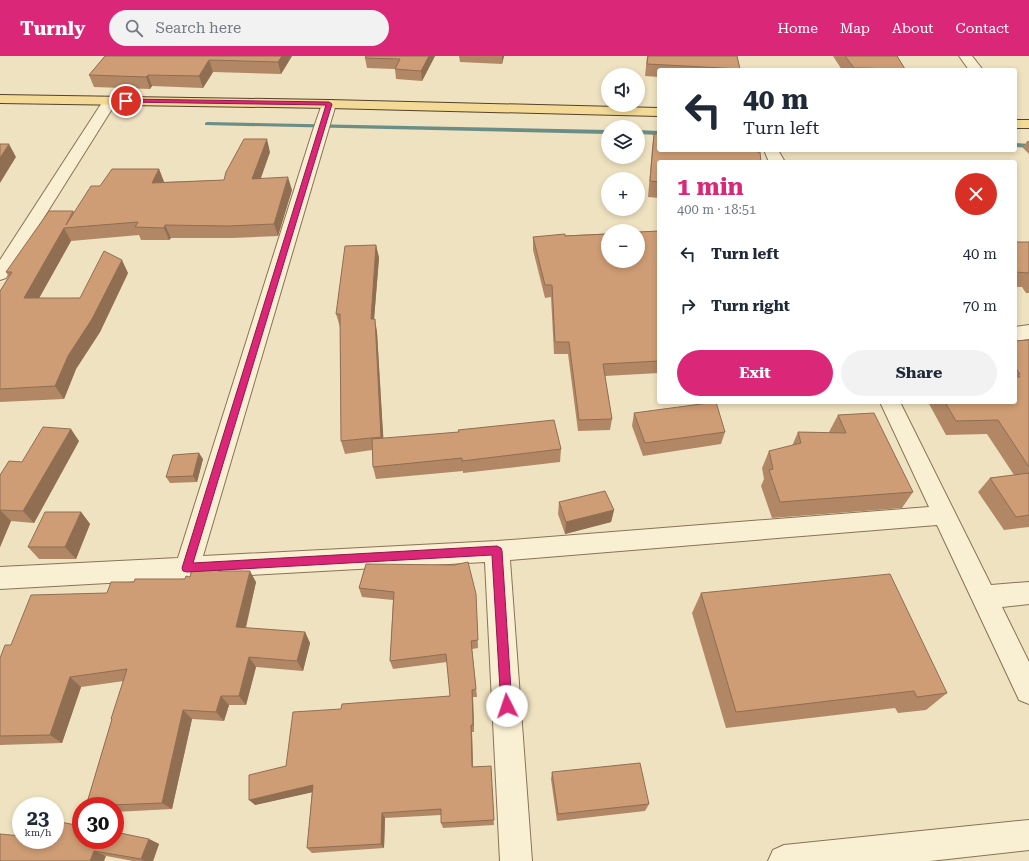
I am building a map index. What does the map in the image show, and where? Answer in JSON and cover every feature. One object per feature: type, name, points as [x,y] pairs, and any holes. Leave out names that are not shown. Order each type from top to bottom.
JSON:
[{"type":"main road","points":[[0,99],[107,107],[324,118],[657,123]]},
{"type":"main road","points":[[0,110],[107,107]]},
{"type":"main road","points":[[324,118],[657,112]]},
{"type":"main road","points":[[1018,126],[1029,135]]},
{"type":"street","points":[[965,56],[974,68]]},
{"type":"street","points":[[0,274],[107,107]]},
{"type":"street","points":[[187,568],[324,118]]},
{"type":"street","points":[[1017,334],[1029,332]]},
{"type":"street","points":[[891,404],[1029,691]]},
{"type":"street","points":[[0,578],[497,551],[945,515]]},
{"type":"street","points":[[497,551],[516,861]]},
{"type":"street","points":[[984,597],[1029,593]]},
{"type":"street","points":[[784,861],[1029,835]]},
{"type":"building","points":[[105,56],[282,56],[278,62],[209,60],[199,76],[148,75],[146,77],[89,75]]},
{"type":"building","points":[[366,56],[429,56],[421,71],[395,69],[400,59],[365,58]]},
{"type":"building","points":[[648,56],[737,56],[740,68],[721,68],[647,64]]},
{"type":"building","points":[[845,56],[897,56],[904,68],[854,68]]},
{"type":"building","points":[[654,134],[657,134],[657,152],[760,152],[761,160],[657,160],[657,182],[650,181]]},
{"type":"building","points":[[244,139],[267,139],[252,179],[288,177],[274,224],[228,226],[165,225],[164,228],[135,227],[138,222],[64,228],[24,298],[80,298],[104,251],[122,260],[92,319],[68,356],[55,386],[0,389],[0,291],[12,272],[6,272],[49,211],[73,211],[66,225],[91,186],[100,186],[112,169],[159,169],[152,183],[224,180],[226,172]]},
{"type":"building","points":[[0,144],[9,144],[0,158]]},
{"type":"building","points":[[657,231],[657,361],[603,364],[612,419],[579,420],[569,342],[555,342],[552,285],[545,285],[533,237],[565,234],[565,236],[601,234],[601,268],[645,268],[645,232]]},
{"type":"building","points":[[1017,242],[1029,242],[1029,273],[1017,272]]},
{"type":"building","points":[[376,245],[371,319],[375,319],[381,437],[341,441],[340,314],[336,314],[345,246]]},
{"type":"building","points":[[1029,340],[1029,467],[998,420],[956,421],[946,404],[1017,404],[1017,377],[1020,377],[1018,374],[1020,374],[1017,370],[1017,341]]},
{"type":"building","points":[[701,404],[717,404],[725,432],[645,443],[634,413]]},
{"type":"building","points":[[874,413],[913,492],[780,502],[769,470],[773,469],[769,451],[801,443],[798,432],[846,433],[838,415]]},
{"type":"building","points":[[554,420],[561,449],[462,461],[462,458],[373,467],[372,439],[459,432],[458,430]]},
{"type":"building","points":[[43,427],[71,429],[23,511],[0,510],[0,475],[9,461],[22,462]]},
{"type":"building","points":[[199,453],[193,476],[166,477],[173,455]]},
{"type":"building","points":[[1029,473],[1029,515],[1016,517],[990,478]]},
{"type":"building","points":[[605,491],[614,510],[566,522],[559,502]]},
{"type":"building","points":[[45,512],[81,512],[65,547],[28,547]]},
{"type":"building","points":[[468,562],[476,594],[478,640],[471,641],[476,689],[472,690],[472,767],[491,766],[494,820],[441,823],[441,809],[382,813],[381,844],[307,848],[313,785],[249,800],[249,775],[286,766],[293,712],[341,709],[342,704],[450,696],[446,654],[390,661],[394,592],[359,588],[366,564],[454,565]]},
{"type":"building","points":[[219,567],[218,571],[250,571],[236,627],[305,632],[297,661],[249,657],[239,696],[221,696],[216,712],[183,710],[162,803],[124,804],[124,797],[89,797],[127,669],[70,677],[50,735],[0,736],[0,658],[5,645],[11,645],[31,595],[107,593],[111,582],[134,582],[135,579],[185,579],[186,576],[190,577],[192,568]]},
{"type":"building","points":[[890,574],[947,693],[917,697],[914,691],[736,712],[701,593]]},
{"type":"building","points":[[640,763],[649,804],[558,814],[552,772]]},
{"type":"building","points":[[64,823],[72,824],[72,849],[124,849],[124,834],[149,839],[141,859],[94,851],[90,861],[0,861],[0,834],[12,835],[12,849],[64,849]]},
{"type":"waterway","points":[[207,124],[601,132]]},
{"type":"waterway","points":[[645,132],[657,133]]},
{"type":"waterway","points":[[1017,145],[1029,146]]},
{"type":"route","points":[[126,101],[329,104],[187,568],[497,551],[507,706]]}]
